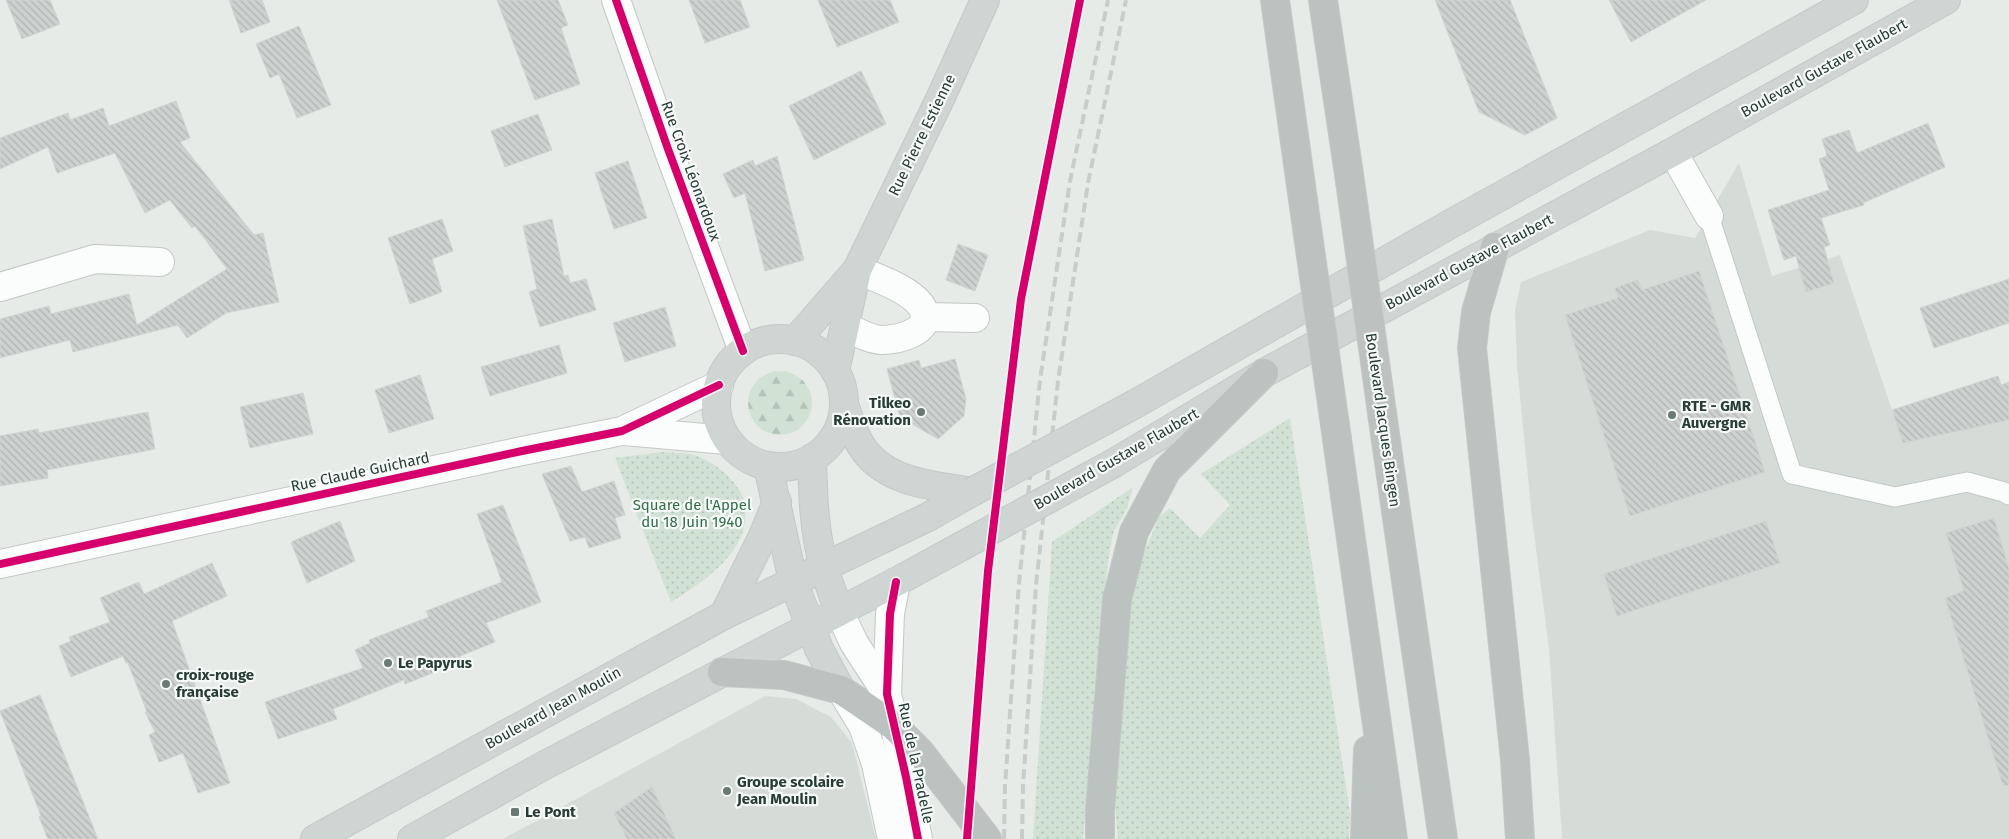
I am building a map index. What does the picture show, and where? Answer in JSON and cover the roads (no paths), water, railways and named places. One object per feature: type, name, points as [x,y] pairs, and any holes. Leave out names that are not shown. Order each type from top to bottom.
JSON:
[{"type":"highway","points":[[1276,0],[1393,839]]},
{"type":"highway","name":"Boulevard Jacques Bingen","points":[[1323,0],[1443,839]]},
{"type":"highway","points":[[1495,247],[1476,312],[1472,348],[1515,760],[1520,839]]},
{"type":"highway","points":[[1100,839],[1101,791],[1117,600],[1134,532],[1166,470],[1264,373]]},
{"type":"highway","points":[[722,672],[784,675],[841,690],[894,726],[920,752],[987,839]]},
{"type":"highway","points":[[1365,839],[1370,679]]},
{"type":"main road","name":"Rue Pierre Estienne","points":[[835,371],[857,270],[986,0]]},
{"type":"main road","points":[[793,581],[928,517],[1135,404],[1454,222],[1854,0]]},
{"type":"main road","name":"Boulevard Gustave Flaubert","points":[[809,627],[960,547],[1114,462],[1264,373],[1673,152],[1946,0]]},
{"type":"main road","name":"Rue Pierre Estienne","points":[[795,341],[857,270]]},
{"type":"main road","points":[[844,404],[842,420],[826,448],[812,458],[798,464],[783,467],[768,466],[752,461],[738,452],[727,440],[720,427],[716,413],[718,385],[732,360],[743,351],[759,343],[777,339],[795,341],[811,347],[825,358],[835,371],[842,387],[844,404],[854,434],[869,456],[887,470],[918,483],[972,492]]},
{"type":"main road","points":[[812,458],[814,504],[824,567],[840,612]]},
{"type":"main road","points":[[768,466],[793,581],[809,627],[841,690]]},
{"type":"main road","points":[[724,615],[758,547],[777,502]]},
{"type":"main road","name":"Boulevard Jean Moulin","points":[[315,839],[724,615],[793,581]]},
{"type":"main road","points":[[412,839],[545,765],[809,627]]},
{"type":"street","name":"Rue Croix Léonardoux","points":[[616,0],[668,149],[743,351]]},
{"type":"street","points":[[1673,152],[1708,216]]},
{"type":"street","points":[[0,287],[95,259],[160,262]]},
{"type":"street","points":[[845,326],[866,337],[882,340],[900,338],[914,333],[922,326],[925,317],[922,308],[917,302],[900,289],[857,270]]},
{"type":"street","points":[[925,317],[976,318]]},
{"type":"street","name":"Rue Claude Guichard","points":[[0,564],[522,450],[580,440],[622,430],[718,385]]},
{"type":"street","name":"Rue Claude Guichard","points":[[622,430],[727,440]]},
{"type":"street","points":[[887,694],[890,614],[896,582]]},
{"type":"street","points":[[840,612],[854,643],[887,694]]},
{"type":"street","points":[[841,690],[863,726],[876,764],[892,839]]},
{"type":"street","name":"Rue de la Pradelle","points":[[887,694],[918,839]]},
{"type":"lane","points":[[1708,216],[1792,474],[1895,497],[1967,482],[2004,492],[2009,496]]},
{"type":"railway","points":[[1004,839],[1005,786],[1019,583],[1040,380],[1070,181],[1108,0]]},
{"type":"railway","points":[[1022,839],[1023,786],[1036,585],[1058,381],[1088,183],[1126,0]]},
{"type":"place","name":"Tilkeo Rénovation","points":[[921,412]]},
{"type":"place","name":"RTE - GMR Auvergne","points":[[1672,415]]},
{"type":"place","name":"Le Papyrus","points":[[388,663]]},
{"type":"place","name":"croix-rouge française","points":[[166,684]]},
{"type":"place","name":"Groupe scolaire Jean Moulin","points":[[727,791]]},
{"type":"place","name":"Le Pont","points":[[515,812]]},
{"type":"park label","name":"Square de l'Appel du 18 Juin 1940","points":[[692,514]]}]
